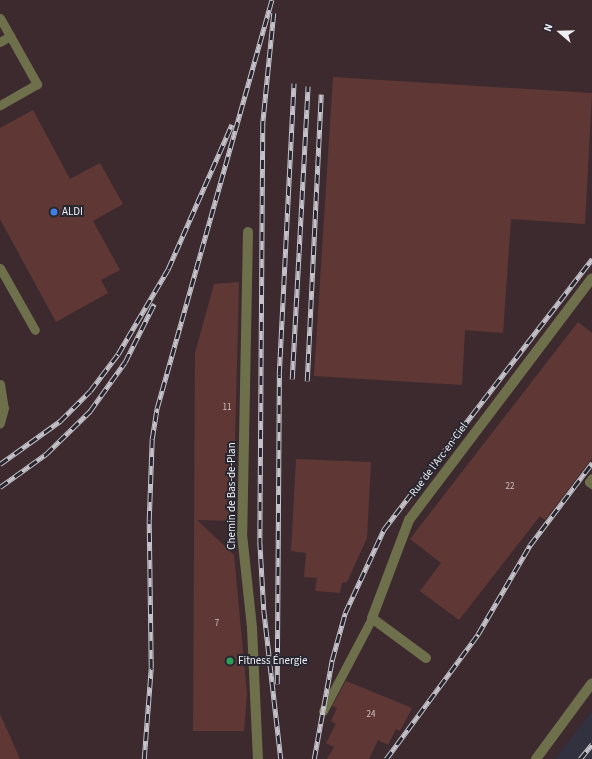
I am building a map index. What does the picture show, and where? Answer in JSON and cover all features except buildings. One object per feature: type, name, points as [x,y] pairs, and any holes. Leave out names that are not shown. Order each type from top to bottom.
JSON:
[{"type":"street","name":"Chemin de Bas-de-Plan","points":[[248,232],[242,534],[252,628],[258,759]]},
{"type":"street","name":"Rue de l'Arc-en-Ciel","points":[[372,618],[409,520],[592,278]]},
{"type":"street","points":[[372,618],[426,658]]},
{"type":"street","points":[[536,759],[592,684]]},
{"type":"lane","points":[[0,18],[37,84],[0,105]]},
{"type":"lane","points":[[0,42],[10,36]]},
{"type":"lane","points":[[0,268],[35,330]]},
{"type":"lane","points":[[0,384],[4,408],[0,423]]},
{"type":"lane","points":[[592,478],[590,482],[592,484]]},
{"type":"lane","points":[[323,711],[372,618]]},
{"type":"shaded area","points":[[0,0],[592,0],[592,711],[555,759],[0,759]]},
{"type":"shaded area","points":[[592,711],[592,759],[555,759]]},
{"type":"railway","points":[[144,759],[151,668],[149,520],[152,439],[157,408],[272,0]]},
{"type":"railway","points":[[274,13],[263,124],[260,541],[264,610],[281,759]]},
{"type":"railway","points":[[277,684],[279,375],[294,83]]},
{"type":"railway","points":[[292,379],[308,86]]},
{"type":"railway","points":[[307,381],[321,94]]},
{"type":"railway","points":[[0,464],[60,421],[90,391],[118,354],[168,269],[232,124]]},
{"type":"railway","points":[[314,759],[332,660],[345,613],[384,529],[592,259]]},
{"type":"railway","points":[[0,487],[46,454],[90,411],[125,362],[154,304]]},
{"type":"railway","points":[[386,759],[478,634],[530,545],[592,463]]},
{"type":"railway","points":[[580,759],[592,744]]},
{"type":"place","name":"ALDI","points":[[54,212]]},
{"type":"place","name":"Fitness Énergie","points":[[230,661]]}]
